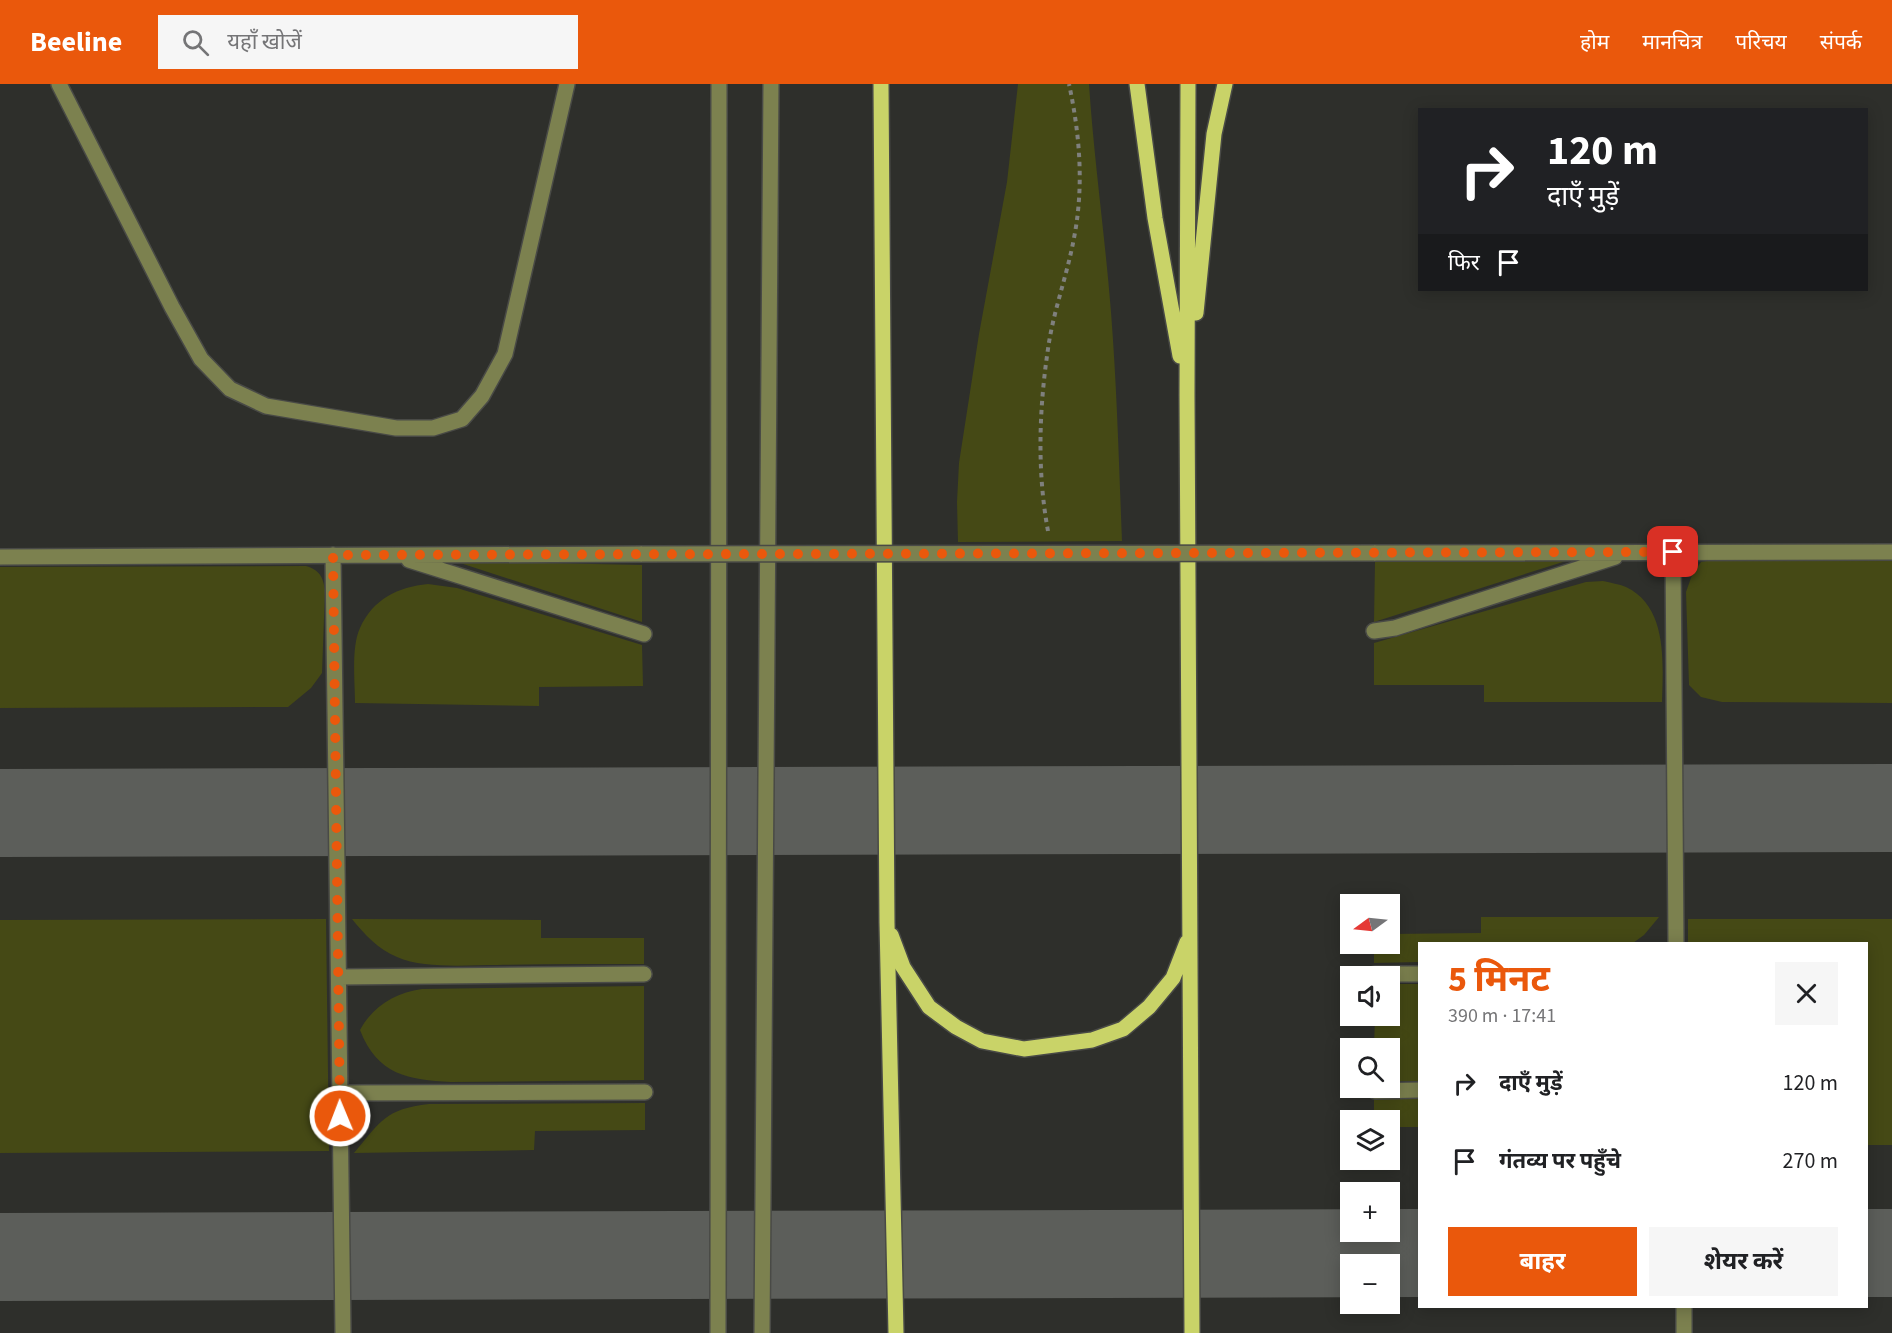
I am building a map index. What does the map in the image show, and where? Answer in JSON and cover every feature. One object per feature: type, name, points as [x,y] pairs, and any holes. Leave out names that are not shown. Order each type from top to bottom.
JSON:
[{"type":"main road","points":[[881,84],[887,923],[896,1333]]},
{"type":"main road","points":[[1137,84],[1155,218],[1187,395]]},
{"type":"main road","points":[[1188,84],[1187,395],[1192,1333]]},
{"type":"main road","points":[[1187,395],[1214,134],[1225,84]]},
{"type":"main road","points":[[887,923],[903,967],[929,1007],[956,1027],[982,1041],[1024,1049],[1092,1040],[1123,1029],[1149,1007],[1173,978],[1190,934]]},
{"type":"street","points":[[59,84],[178,317],[201,358],[230,389],[266,406],[396,428],[433,428],[462,419],[482,396],[505,354],[567,84]]},
{"type":"street","points":[[718,1333],[719,84]]},
{"type":"street","points":[[762,1333],[771,84]]},
{"type":"street","points":[[1374,631],[1407,624],[1628,552]]},
{"type":"street","points":[[1673,552],[1676,942]]},
{"type":"street","points":[[0,557],[1892,552]]},
{"type":"street","points":[[333,555],[343,1333]]},
{"type":"street","points":[[395,555],[644,634]]},
{"type":"street","points":[[339,977],[644,974]]},
{"type":"street","points":[[1400,974],[1418,974]]},
{"type":"street","points":[[1400,1090],[1418,1090]]},
{"type":"street","points":[[340,1093],[645,1092]]},
{"type":"street","points":[[1684,1308],[1684,1333]]},
{"type":"path","points":[[1049,541],[1041,478],[1041,415],[1048,347],[1074,240],[1080,182],[1079,147],[1070,84]]},
{"type":"green space","points":[[1018,84],[1089,84],[1111,312],[1122,541],[958,542],[959,463],[979,334],[1007,182]]},
{"type":"green space","points":[[1719,559],[1892,559],[1892,703],[1722,702],[1701,697],[1689,685],[1686,592],[1692,575],[1701,562]]},
{"type":"green space","points":[[454,561],[642,565],[642,622]]},
{"type":"green space","points":[[1566,561],[1374,622],[1375,562]]},
{"type":"green space","points":[[306,566],[320,574],[325,590],[322,673],[311,688],[288,707],[0,708],[0,567]]},
{"type":"green space","points":[[1603,581],[1626,587],[1640,596],[1656,622],[1662,654],[1662,702],[1484,702],[1484,685],[1374,685],[1374,643],[1586,582]]},
{"type":"green space","points":[[428,584],[457,588],[642,645],[643,686],[539,687],[539,706],[355,703],[355,645],[365,618],[379,602],[388,596],[407,588]]},
{"type":"green space","points":[[1481,917],[1659,917],[1644,935],[1634,942],[1418,942],[1418,962],[1374,963],[1374,954],[1400,954],[1400,934],[1481,933]]},
{"type":"green space","points":[[326,919],[329,1151],[0,1153],[0,920]]},
{"type":"green space","points":[[352,919],[541,920],[541,938],[644,938],[644,964],[459,966],[420,963],[408,961],[384,950]]},
{"type":"green space","points":[[1688,919],[1892,919],[1892,1145],[1868,1145],[1868,942],[1688,942]]},
{"type":"green space","points":[[1400,984],[1418,984],[1418,1081],[1400,1081],[1400,1038],[1374,1038],[1375,1026],[1400,1026]]},
{"type":"green space","points":[[644,986],[644,1080],[451,1082],[408,1077],[385,1066],[375,1057],[360,1030],[371,1014],[386,1002],[394,997],[422,989]]},
{"type":"green space","points":[[1418,1098],[1418,1127],[1400,1127],[1400,1110],[1374,1110],[1374,1099]]},
{"type":"green space","points":[[645,1103],[645,1130],[535,1131],[534,1150],[354,1153],[385,1118],[414,1106],[429,1104]]},
{"type":"taxiway","points":[[0,813],[1892,808]]},
{"type":"taxiway","points":[[0,1257],[1418,1253]]},
{"type":"taxiway","points":[[1868,1253],[1892,1253]]},
{"type":"route","points":[[340,1116],[333,555],[1673,552]]}]
